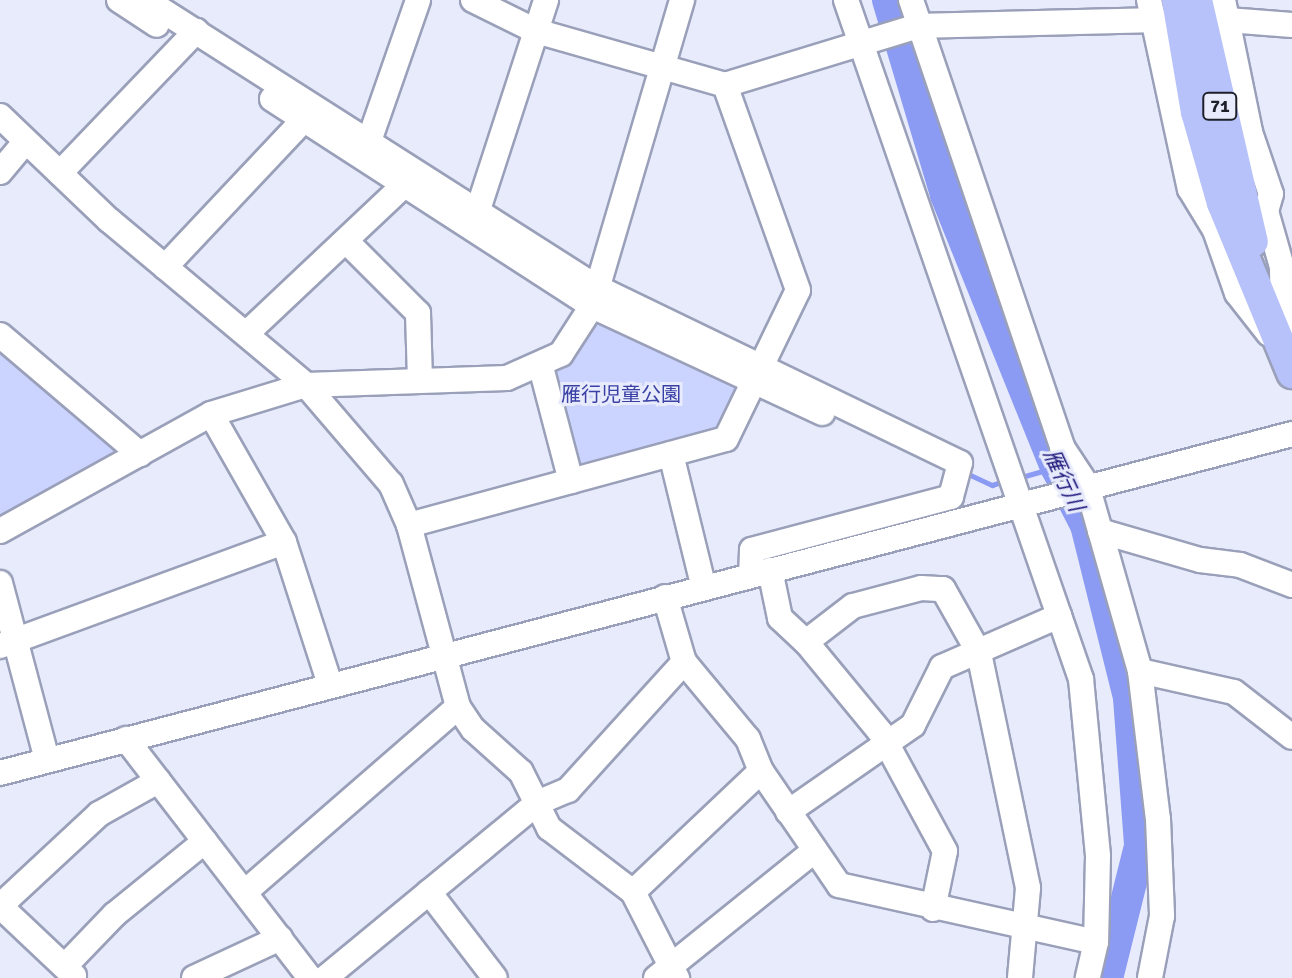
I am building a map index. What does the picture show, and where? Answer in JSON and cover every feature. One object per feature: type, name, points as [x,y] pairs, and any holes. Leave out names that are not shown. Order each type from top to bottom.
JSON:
[{"type":"main road","name":"71","points":[[1159,10],[1196,112],[1222,203],[1264,295],[1287,362]]},
{"type":"main road","name":"71","points":[[1215,10],[1264,295]]},
{"type":"street","points":[[119,0],[190,37],[594,297],[760,375],[960,477],[951,497],[752,550],[780,618],[806,642],[881,733],[884,745],[945,851],[933,909]]},
{"type":"street","points":[[146,0],[190,37]]},
{"type":"street","points":[[363,148],[418,0]]},
{"type":"street","points":[[473,0],[536,31],[725,85],[918,26],[1159,10],[1190,189],[1215,230],[1237,293],[1287,362]]},
{"type":"street","points":[[475,219],[546,0]]},
{"type":"street","points":[[0,531],[211,414],[306,385],[507,378],[541,367],[579,332],[594,297],[659,65],[682,0]]},
{"type":"street","points":[[846,0],[858,43],[1081,679],[1092,762],[1096,942],[1088,978]]},
{"type":"street","points":[[911,0],[1062,447],[1087,485],[1140,671],[1158,819],[1162,916],[1150,978]]},
{"type":"street","points":[[1287,362],[1282,267],[1266,211],[1271,194],[1215,10],[1292,25]]},
{"type":"street","points":[[60,173],[190,37]]},
{"type":"street","points":[[409,525],[726,439],[760,375],[798,290],[725,85]]},
{"type":"street","points":[[165,267],[310,114]]},
{"type":"street","points":[[0,116],[165,267],[306,385],[391,484],[409,525],[458,707],[473,729],[521,772],[549,828],[633,892],[668,974],[815,850]]},
{"type":"street","points":[[0,172],[26,141]]},
{"type":"street","points":[[246,334],[346,241],[409,176]]},
{"type":"street","points":[[346,241],[418,313],[420,380]]},
{"type":"street","points":[[0,335],[140,454]]},
{"type":"street","points":[[541,367],[571,481]]},
{"type":"street","points":[[211,414],[284,542],[330,684]]},
{"type":"street","points":[[0,773],[1087,485],[1292,434]]},
{"type":"street","points":[[671,454],[704,588]]},
{"type":"street","points":[[1100,531],[1200,560],[1240,565],[1292,585]]},
{"type":"street","points":[[8,643],[284,542]]},
{"type":"street","points":[[0,583],[8,643],[47,760]]},
{"type":"street","points":[[806,642],[853,606],[921,588],[943,589],[979,653],[1028,888],[1028,928],[1020,978]]},
{"type":"street","points":[[665,597],[684,662],[748,739],[761,771],[815,850],[848,891],[1096,942]]},
{"type":"street","points":[[788,812],[913,725],[942,667],[1059,616]]},
{"type":"street","points":[[325,978],[537,803],[568,790],[684,662]]},
{"type":"street","points":[[1140,671],[1234,692],[1292,737]]},
{"type":"street","points":[[245,892],[458,707]]},
{"type":"street","points":[[126,739],[310,978]]},
{"type":"street","points":[[633,892],[761,771]]},
{"type":"street","points":[[158,781],[99,814],[0,906],[70,972],[114,915],[205,841]]},
{"type":"street","points":[[429,892],[495,978]]},
{"type":"street","points":[[194,978],[280,938]]},
{"type":"street","points":[[1156,952],[1162,978]]},
{"type":"green space","name":"雁行児童公園","points":[[595,319],[742,389],[721,430],[581,469],[573,465],[552,375]]},
{"type":"green space","points":[[0,345],[121,448],[116,460],[0,523]]},
{"type":"waterway","name":"雁行川","points":[[888,0],[946,195],[1056,467],[1086,525],[1129,698],[1140,846],[1107,978]]},
{"type":"waterway","points":[[1018,478],[1056,467]]},
{"type":"waterway","points":[[966,473],[992,485],[1004,481]]}]
